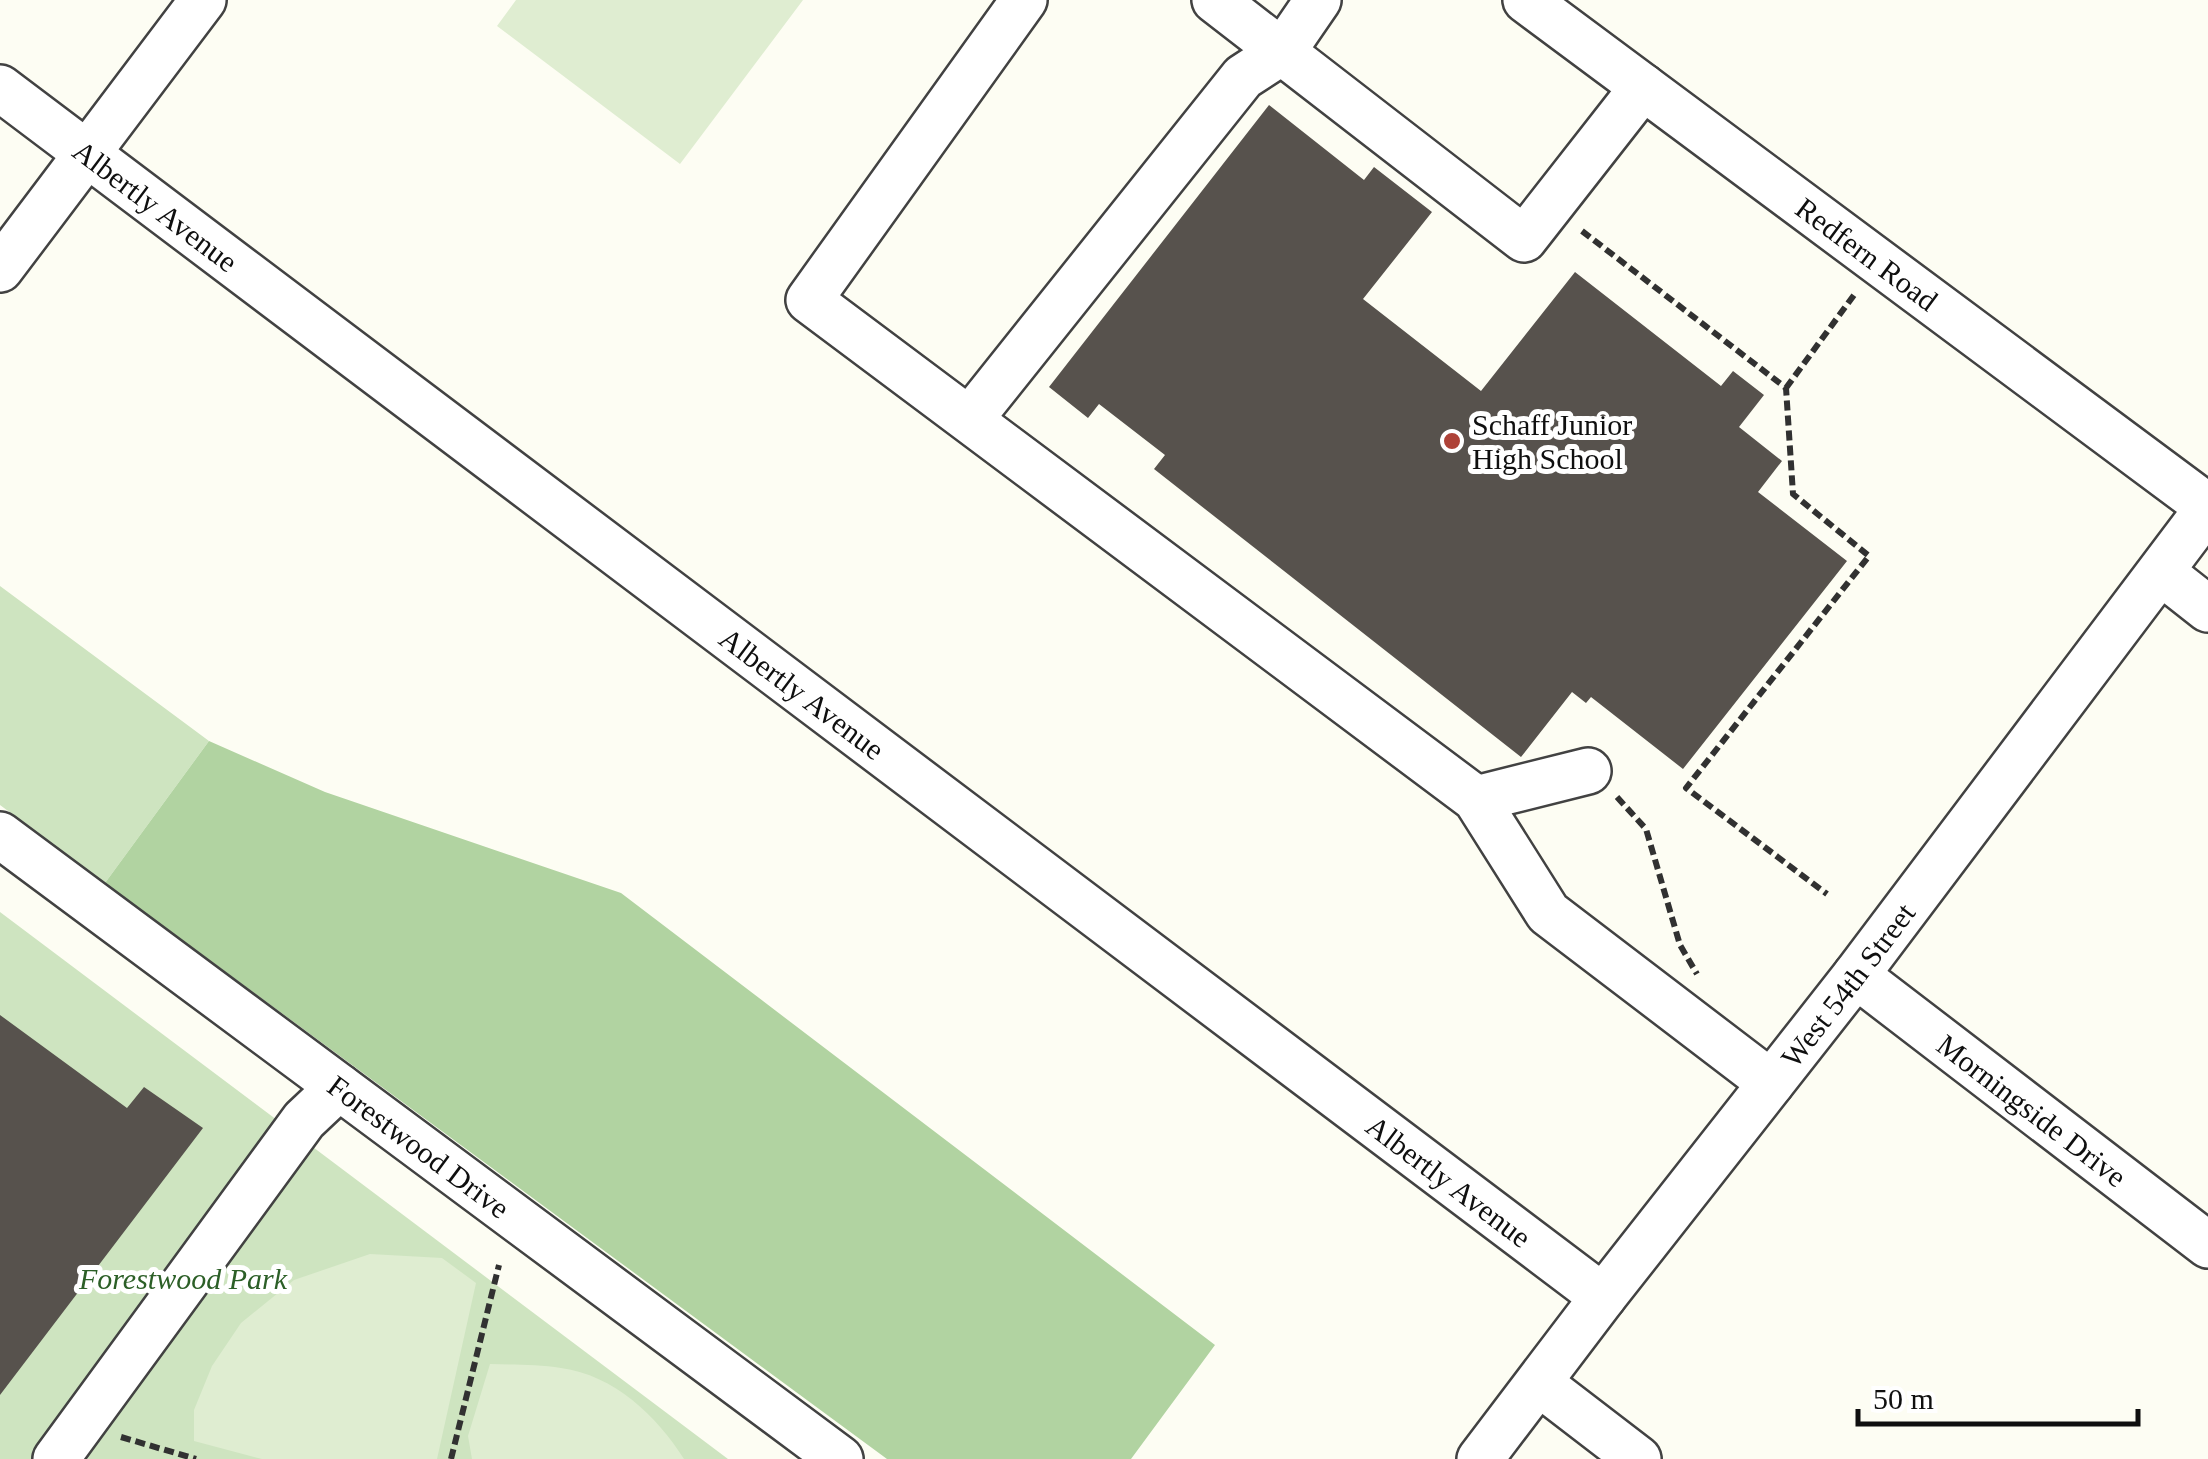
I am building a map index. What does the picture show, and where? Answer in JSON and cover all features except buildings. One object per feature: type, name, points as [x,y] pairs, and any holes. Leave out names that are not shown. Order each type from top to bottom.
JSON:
[{"type":"street","points":[[0,269],[203,0]]},
{"type":"street","points":[[1024,0],[809,300],[1476,799],[1548,913],[1770,1084]]},
{"type":"street","points":[[1215,0],[1283,51],[1537,223],[1644,87]]},
{"type":"street","points":[[970,418],[1243,78],[1283,51],[1318,0]]},
{"type":"street","name":"Redfern Road","points":[[1526,0],[2208,508]]},
{"type":"street","name":"Albertly Avenue","points":[[0,88],[1604,1297]]},
{"type":"street","name":"West 54th Street","points":[[1480,1459],[1856,975],[2208,508]]},
{"type":"street","points":[[2161,572],[2208,609]]},
{"type":"street","points":[[1476,799],[1588,771]]},
{"type":"street","name":"Forestwood Drive","points":[[0,835],[840,1459]]},
{"type":"street","name":"Morningside Drive","points":[[1856,975],[2208,1245]]},
{"type":"street","points":[[56,1459],[304,1120],[339,1087]]},
{"type":"street","points":[[1539,1383],[1638,1459]]},
{"type":"path","points":[[1537,223],[1786,388]]},
{"type":"path","points":[[1827,894],[1686,788],[1869,556],[1794,494],[1786,388],[1854,295]]},
{"type":"path","points":[[1588,771],[1646,829],[1680,946],[1706,988]]},
{"type":"path","points":[[450,1459],[499,1265]]},
{"type":"path","points":[[83,1422],[133,1442],[196,1459]]},
{"type":"green space","points":[[516,0],[803,0],[680,164],[497,26]]},
{"type":"green space","points":[[0,586],[209,741],[105,883],[0,805]]},
{"type":"green space","points":[[209,741],[325,792],[621,893],[1215,1345],[1131,1459],[887,1459],[105,883]]},
{"type":"green space","name":"Forestwood Park","points":[[0,912],[728,1459],[0,1459]]},
{"type":"green space","points":[[370,1254],[442,1258],[476,1283],[437,1459],[262,1459],[194,1441],[194,1410],[212,1366],[241,1323],[294,1280]]},
{"type":"green space","points":[[490,1364],[552,1367],[599,1379],[647,1413],[684,1459],[472,1459],[468,1436]]},
{"type":"place","name":"Schaff Junior High School","points":[[1452,441]]}]
